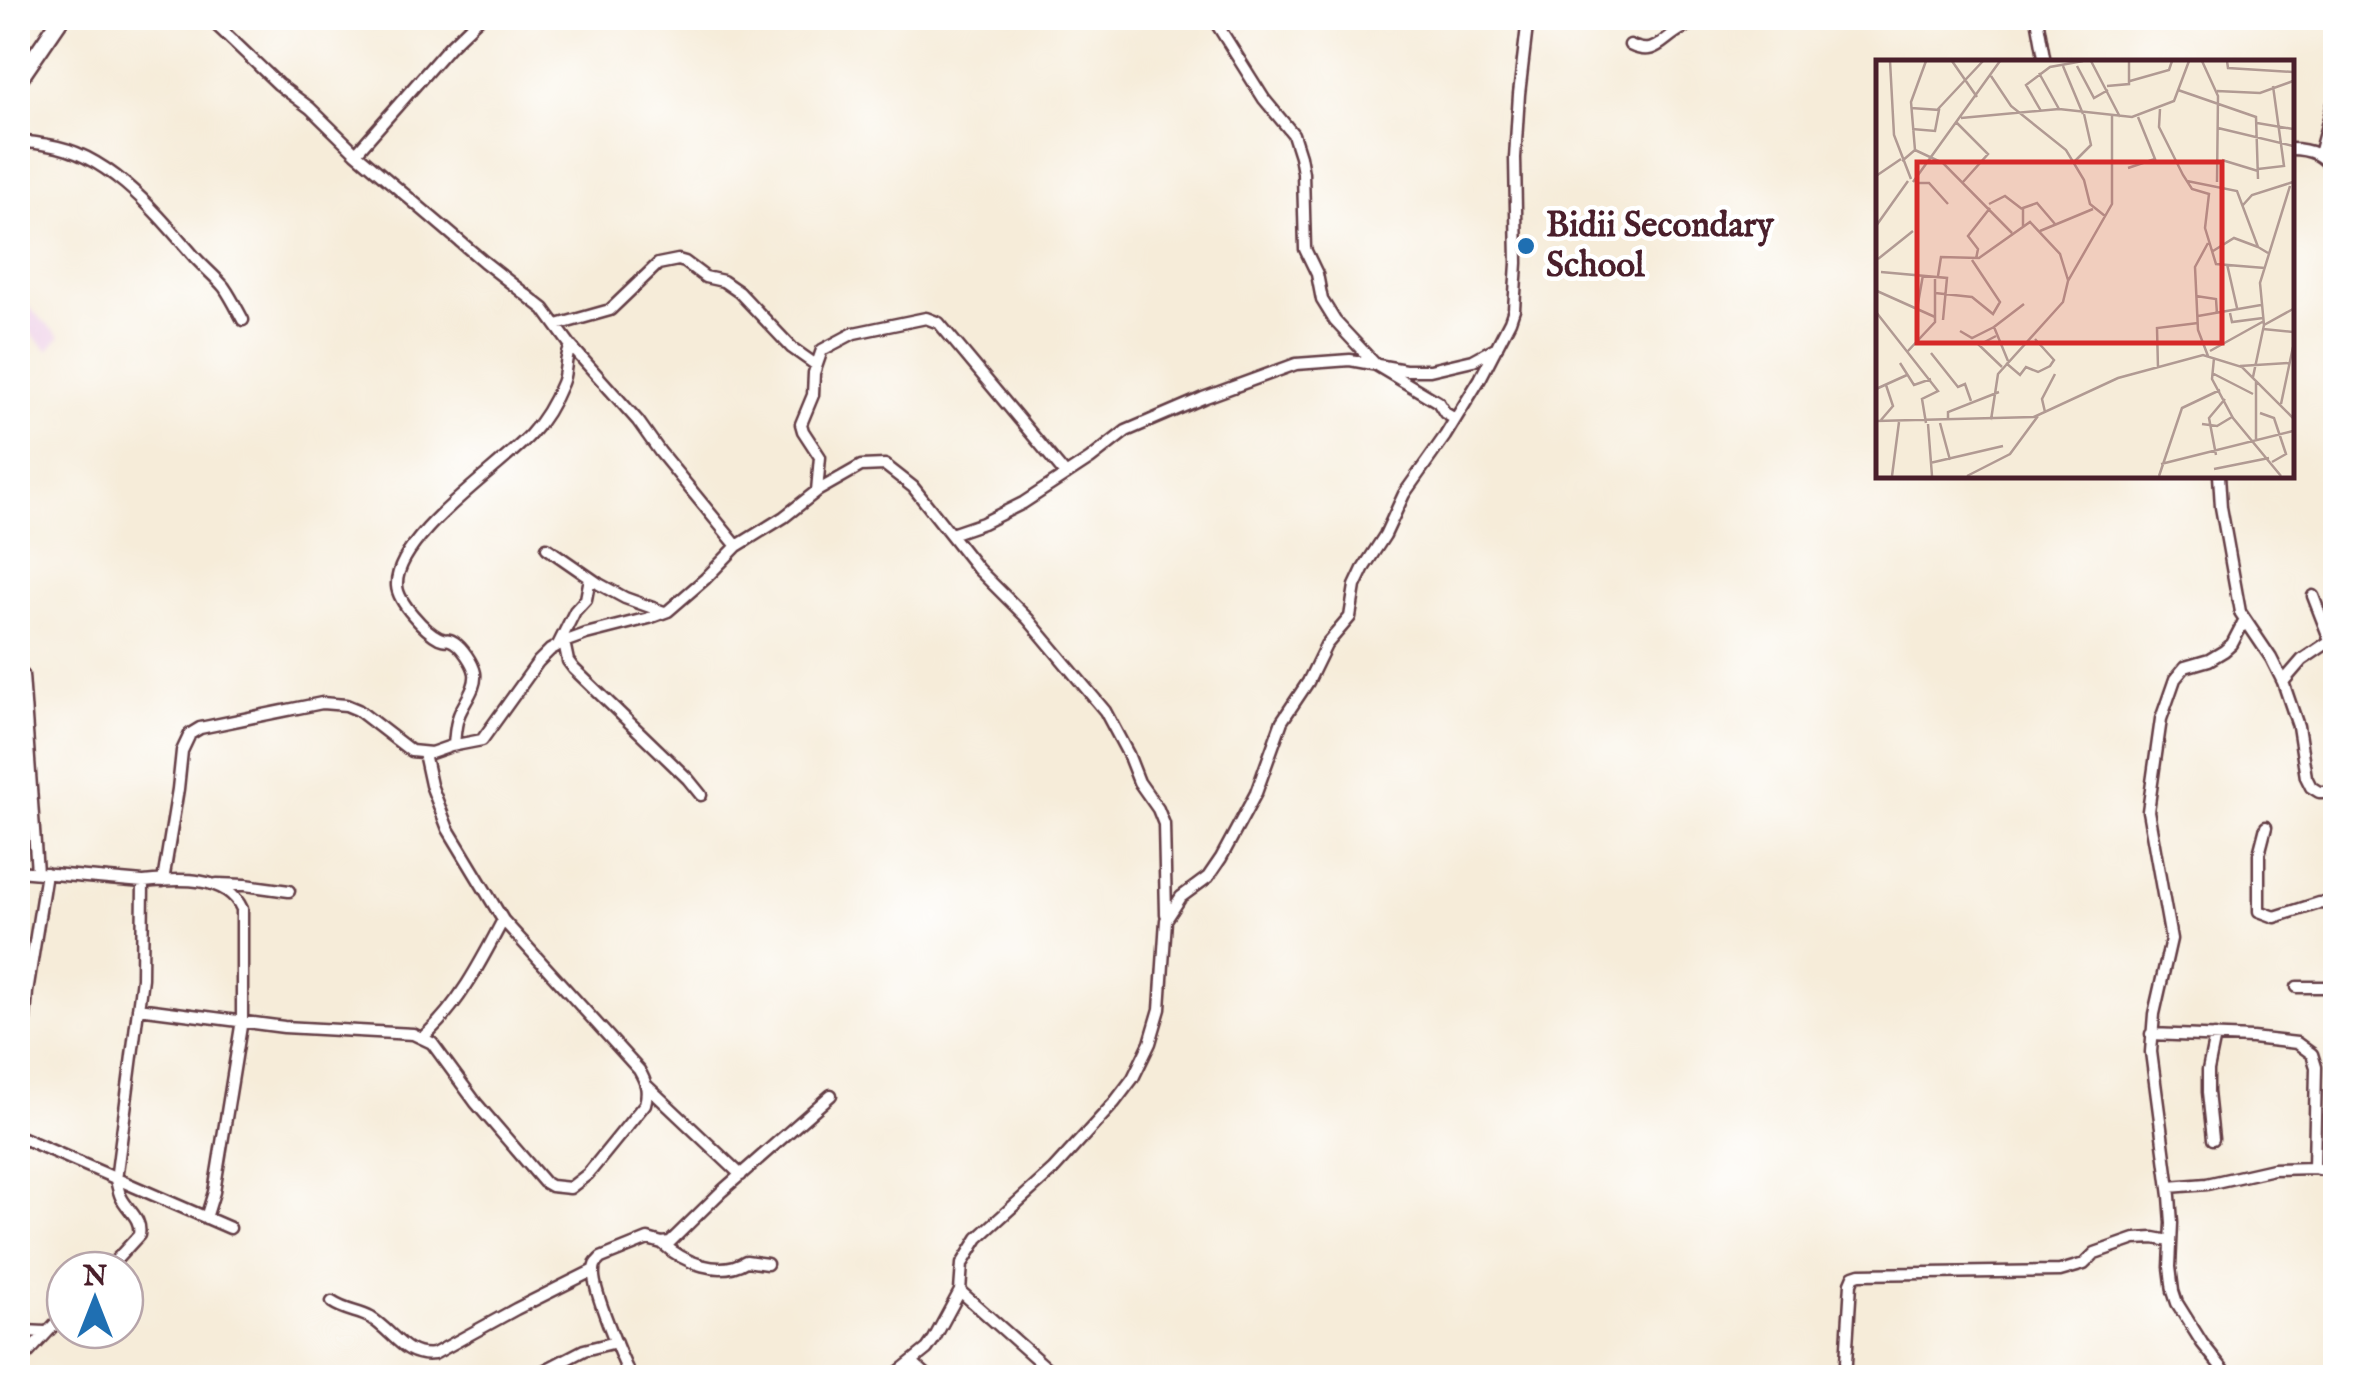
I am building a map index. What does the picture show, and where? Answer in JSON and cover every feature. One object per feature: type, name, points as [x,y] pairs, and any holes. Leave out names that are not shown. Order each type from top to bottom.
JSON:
[{"type":"main road","points":[[18,81],[61,18]]},
{"type":"street","points":[[209,18],[356,154],[544,308],[737,546]]},
{"type":"street","points":[[356,154],[479,18]]},
{"type":"street","points":[[1213,18],[1264,99],[1293,134],[1305,193],[1305,250],[1317,274],[1322,300],[1334,321],[1376,365],[1438,402],[1455,419]]},
{"type":"street","points":[[1166,920],[1181,898],[1208,876],[1221,858],[1256,792],[1282,721],[1326,645],[1350,617],[1362,570],[1510,321],[1517,228],[1515,158],[1528,18]]},
{"type":"street","points":[[1630,46],[1643,51],[1656,47],[1679,29],[1707,18]]},
{"type":"street","points":[[2036,18],[2045,60]]},
{"type":"street","points":[[2319,154],[2336,93]]},
{"type":"street","points":[[18,143],[65,147],[110,173],[177,235],[226,290],[244,320]]},
{"type":"street","points":[[2293,150],[2319,154],[2336,172]]},
{"type":"street","points":[[558,326],[610,310],[658,264],[678,260],[739,292],[792,348],[816,365]]},
{"type":"street","points":[[816,492],[820,457],[801,424],[813,395],[822,350],[854,332],[918,319],[934,320],[1066,475]]},
{"type":"street","points":[[454,745],[456,724],[474,684],[474,667],[456,643],[437,637],[403,602],[397,583],[400,572],[409,553],[440,516],[540,423],[562,384],[566,354],[571,346]]},
{"type":"street","points":[[951,534],[1015,507],[1126,432],[1296,364],[1350,360],[1405,370],[1430,370],[1473,360],[1498,347]]},
{"type":"street","points":[[162,881],[182,751],[190,734],[200,728],[334,703],[358,710],[411,751],[424,753],[477,742],[486,737],[538,662],[561,644],[665,612],[706,579],[737,546],[816,492],[862,466],[885,465],[914,487],[978,569],[1037,629],[1105,710],[1164,824],[1166,920],[1160,1008],[1143,1060],[1114,1103],[1054,1170],[966,1253],[960,1291],[934,1339],[891,1378]]},
{"type":"street","points":[[2219,478],[2240,612],[2272,658],[2283,682],[2298,726],[2311,787],[2319,792],[2336,792]]},
{"type":"street","points":[[547,548],[625,598],[665,612]]},
{"type":"street","points":[[590,578],[586,598],[575,611],[561,644],[568,660],[701,795]]},
{"type":"street","points":[[2283,682],[2302,660],[2333,638],[2314,596]]},
{"type":"street","points":[[2230,1378],[2178,1304],[2171,1279],[2172,1223],[2151,1034],[2171,939],[2148,811],[2164,704],[2181,671],[2218,656],[2232,644],[2244,621]]},
{"type":"street","points":[[18,1054],[38,934],[42,873],[23,675]]},
{"type":"street","points":[[138,1008],[284,1027],[423,1037],[432,1043],[544,1182],[570,1188],[588,1174],[646,1104],[647,1085],[640,1070],[503,920],[448,829],[424,753]]},
{"type":"street","points":[[2266,827],[2260,854],[2259,910],[2275,917],[2319,904],[2336,904]]},
{"type":"street","points":[[18,871],[289,891]]},
{"type":"street","points":[[125,1250],[140,1229],[122,1200],[116,1180],[142,978],[143,882]]},
{"type":"street","points":[[206,1218],[214,1192],[242,1020],[242,909],[234,895],[216,884]]},
{"type":"street","points":[[423,1037],[436,1026],[469,979],[503,920]]},
{"type":"street","points":[[2297,987],[2336,987]]},
{"type":"street","points":[[2151,1034],[2297,1043],[2312,1054],[2316,1067],[2314,1168]]},
{"type":"street","points":[[2214,1138],[2208,1070],[2215,1036]]},
{"type":"street","points":[[647,1085],[741,1176]]},
{"type":"street","points":[[631,1378],[594,1278],[600,1258],[648,1239],[670,1242],[831,1096]]},
{"type":"street","points":[[18,1136],[230,1228]]},
{"type":"street","points":[[2169,1187],[2207,1184],[2274,1169],[2336,1172]]},
{"type":"street","points":[[1845,1378],[1854,1276],[2060,1271],[2084,1264],[2094,1253],[2135,1239],[2170,1240]]},
{"type":"street","points":[[662,1243],[672,1252],[718,1269],[736,1267],[746,1260],[767,1264]]},
{"type":"street","points":[[332,1302],[374,1320],[416,1354],[434,1354],[594,1270]]},
{"type":"street","points":[[960,1291],[1058,1378]]},
{"type":"street","points":[[18,1326],[24,1331],[45,1332]]},
{"type":"street","points":[[18,1364],[45,1332]]},
{"type":"street","points":[[530,1378],[584,1350],[616,1342]]},
{"type":"street","points":[[912,1362],[930,1378]]},
{"type":"shaded area","points":[[18,297],[60,337],[48,350],[18,321]]},
{"type":"place","name":"Bidii Secondary School","points":[[1526,246]]}]
